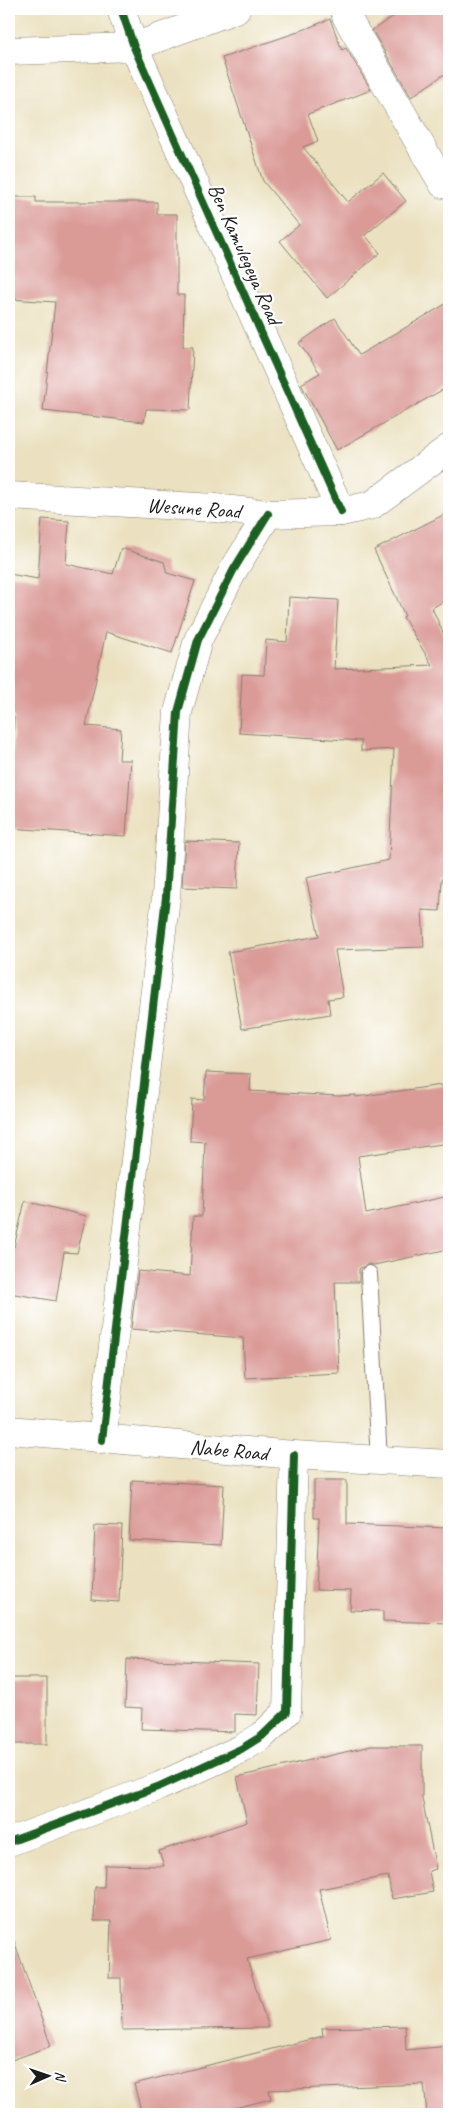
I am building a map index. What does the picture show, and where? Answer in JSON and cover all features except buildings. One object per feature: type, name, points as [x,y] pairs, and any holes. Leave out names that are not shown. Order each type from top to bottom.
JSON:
[{"type":"street","name":"Ben Kamulegeya Road","points":[[121,9],[134,47],[341,512]]},
{"type":"street","points":[[9,50],[134,47],[236,9]]},
{"type":"street","points":[[344,9],[346,16],[442,184]]},
{"type":"street","name":"Wesune Road","points":[[9,496],[215,508],[268,514],[341,512],[372,505],[449,448]]},
{"type":"street","points":[[102,1440],[166,897],[178,712],[198,640],[234,569],[268,514]]},
{"type":"street","name":"Nabe Road","points":[[9,1430],[102,1440],[294,1455],[449,1464]]},
{"type":"street","points":[[9,1842],[160,1786],[214,1762],[262,1736],[287,1712],[294,1455]]},
{"type":"lane","points":[[369,1274],[378,1461]]},
{"type":"cycle path","points":[[121,9],[134,47],[341,512]]},
{"type":"cycle path","points":[[102,1440],[166,897],[178,712],[198,640],[234,569],[268,514]]},
{"type":"cycle path","points":[[9,1842],[160,1786],[241,1749],[262,1736],[287,1712],[294,1455]]}]
